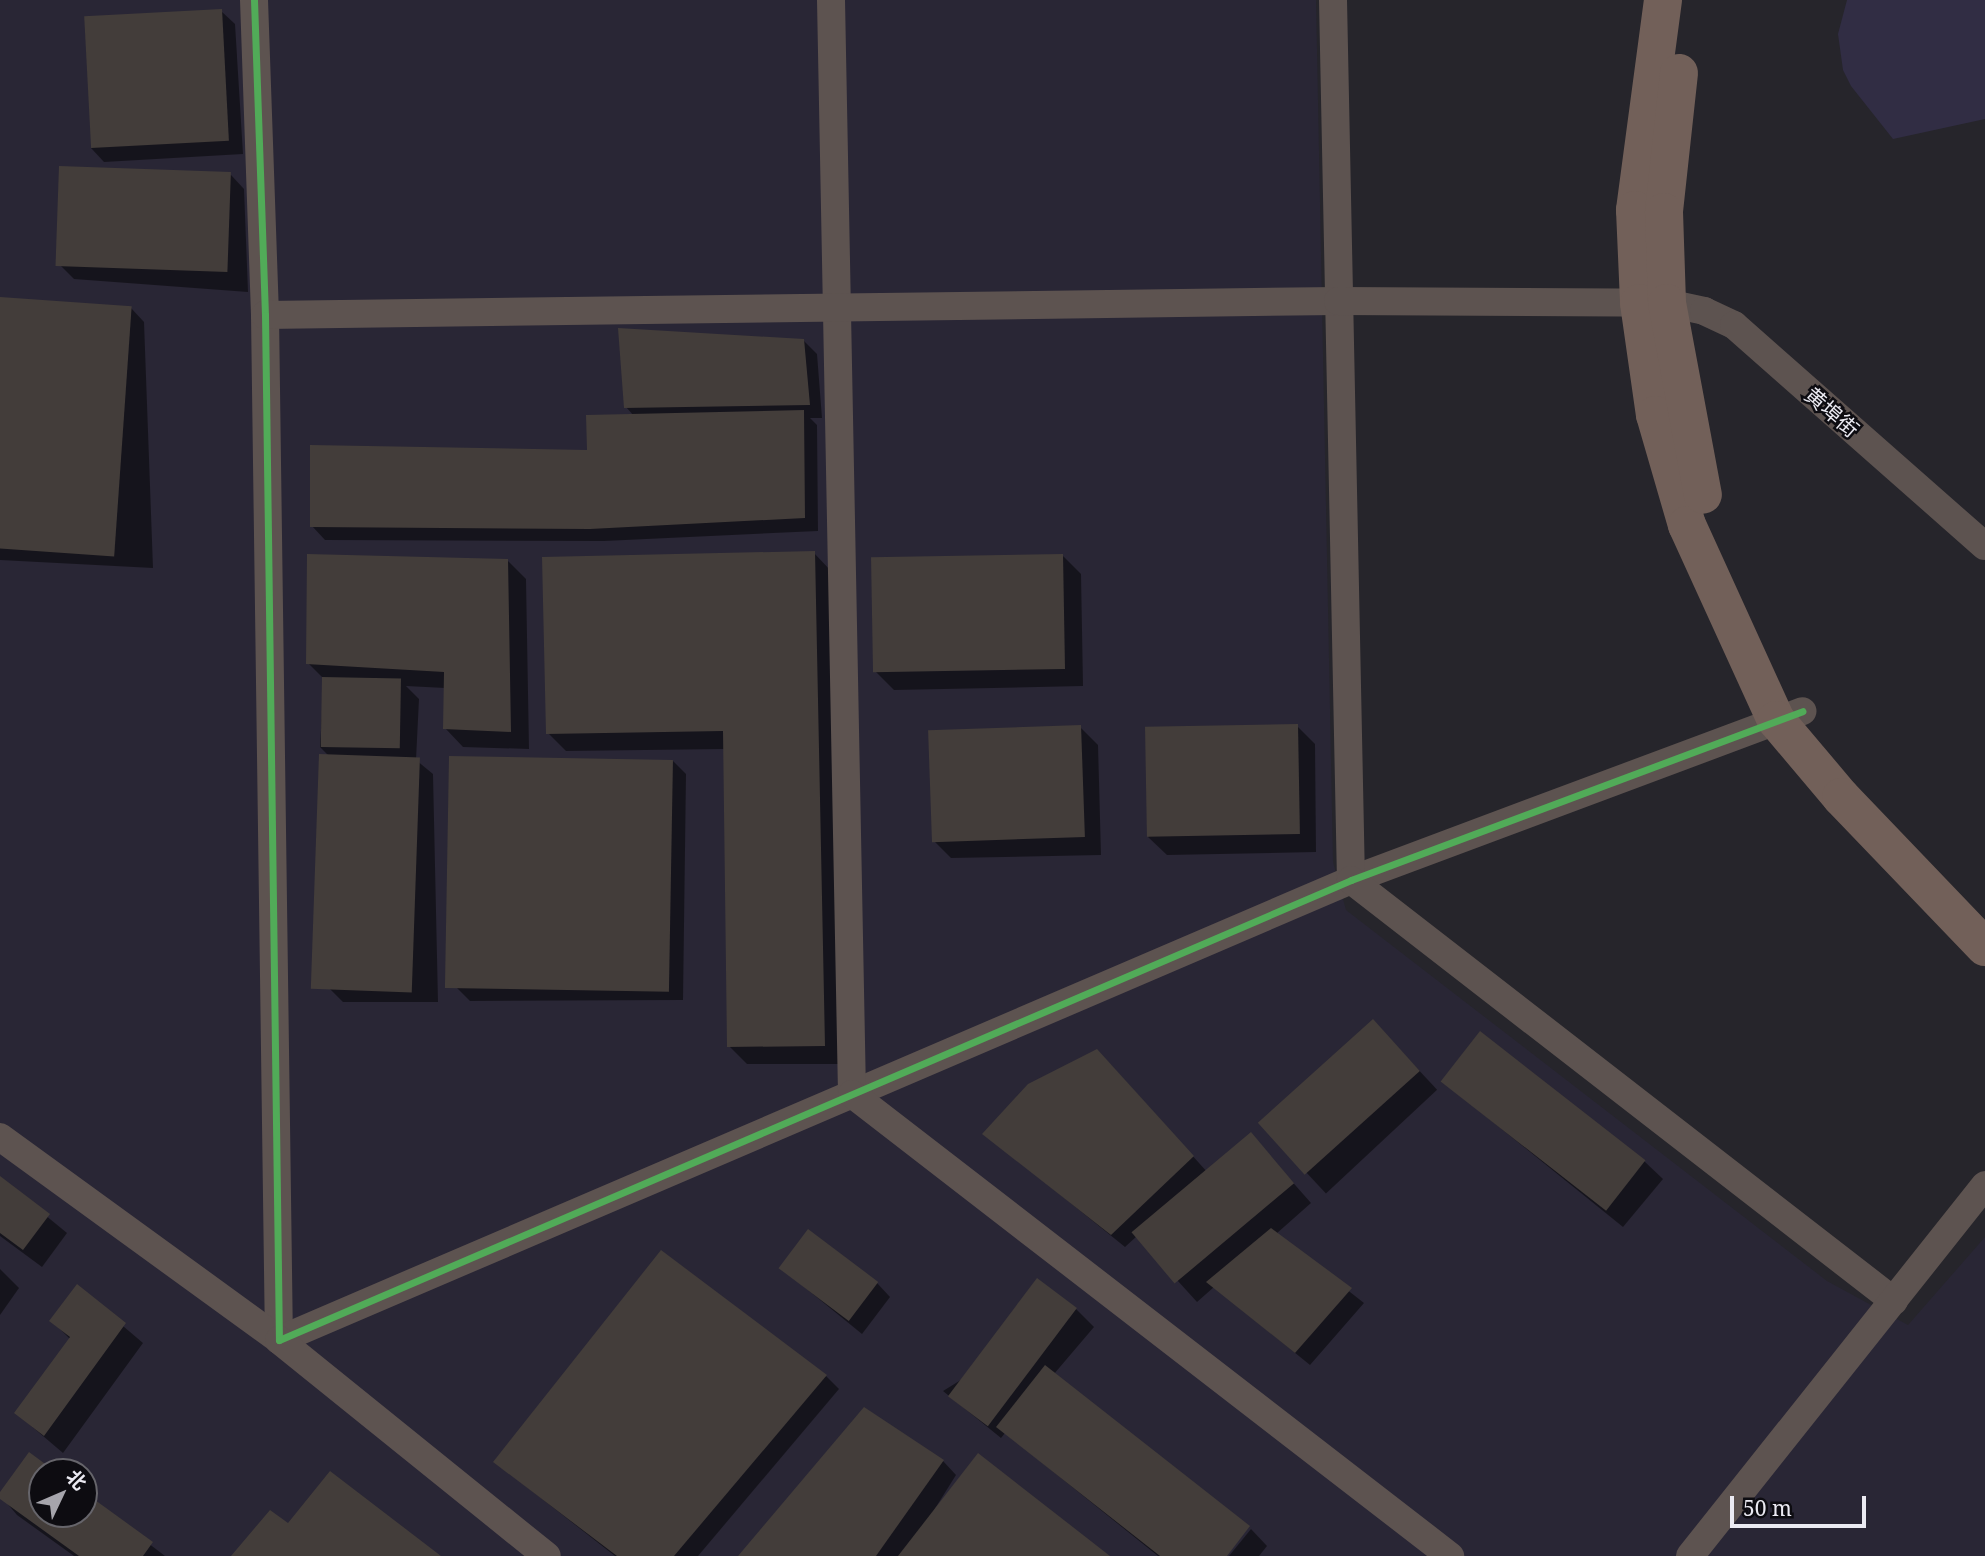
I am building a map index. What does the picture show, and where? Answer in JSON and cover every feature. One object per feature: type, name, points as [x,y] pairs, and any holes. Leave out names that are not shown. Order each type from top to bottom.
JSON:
[{"type":"highway","points":[[1663,0],[1635,210],[1653,303],[1707,515],[1760,637],[1789,715],[1841,797],[1985,947]]},
{"type":"highway","points":[[1653,303],[1688,0]]},
{"type":"highway","points":[[1789,715],[1856,780],[1985,916]]},
{"type":"street","points":[[254,0],[265,315],[279,1340]]},
{"type":"street","points":[[831,0],[852,1094]]},
{"type":"street","points":[[1333,0],[1351,880]]},
{"type":"street","name":"黄埠街","points":[[265,315],[1338,301],[1653,303],[1704,312],[1734,325],[1985,545]]},
{"type":"street","points":[[279,1340],[1351,880],[1789,715]]},
{"type":"street","points":[[1351,880],[1894,1301]]},
{"type":"street","points":[[852,1094],[1450,1556]]},
{"type":"street","points":[[0,1137],[279,1340],[547,1556]]},
{"type":"street","points":[[1690,1556],[1985,1185]]},
{"type":"shaded area","points":[[0,0],[1316,0],[1333,862],[1346,910],[1827,1281],[1908,1325],[1985,1237],[1985,1556],[0,1556]]},
{"type":"shaded area","points":[[1847,0],[1985,0],[1985,119],[1893,139],[1851,86],[1843,70],[1838,34]]},
{"type":"building","points":[[222,9],[229,141],[91,148],[84,16]]},
{"type":"building","points":[[59,166],[231,172],[227,272],[56,266]]},
{"type":"building","points":[[0,297],[132,306],[114,557],[0,549]]},
{"type":"building","points":[[618,328],[804,339],[810,405],[624,408]]},
{"type":"building","points":[[804,410],[805,518],[590,529],[310,527],[310,445],[587,450],[586,415]]},
{"type":"building","points":[[815,551],[825,1046],[727,1047],[723,731],[546,734],[542,557]]},
{"type":"building","points":[[307,554],[508,559],[511,732],[443,729],[444,672],[306,664]]},
{"type":"building","points":[[1063,554],[1065,669],[873,672],[871,557]]},
{"type":"building","points":[[322,677],[401,678],[400,748],[321,747]]},
{"type":"building","points":[[1298,724],[1300,834],[1147,837],[1145,727]]},
{"type":"building","points":[[1081,725],[1085,837],[932,842],[928,730]]},
{"type":"building","points":[[319,754],[420,758],[412,992],[311,989]]},
{"type":"building","points":[[449,756],[673,760],[669,992],[445,988]]},
{"type":"building","points":[[1373,1019],[1420,1071],[1305,1175],[1258,1123]]},
{"type":"building","points":[[1480,1031],[1645,1160],[1606,1211],[1441,1081]]},
{"type":"building","points":[[1097,1049],[1194,1156],[1111,1235],[982,1134],[1028,1084]]},
{"type":"building","points":[[1251,1132],[1294,1183],[1175,1284],[1131,1232]]},
{"type":"building","points":[[0,1176],[50,1214],[23,1250],[0,1233]]},
{"type":"building","points":[[1271,1228],[1352,1288],[1295,1353],[1206,1282]]},
{"type":"building","points":[[808,1229],[878,1282],[849,1321],[779,1268]]},
{"type":"building","points":[[661,1250],[827,1375],[674,1556],[617,1556],[493,1462]]},
{"type":"building","points":[[1037,1278],[1077,1308],[988,1426],[948,1396]]},
{"type":"building","points":[[77,1284],[126,1323],[44,1436],[14,1413],[70,1337],[49,1321]]},
{"type":"building","points":[[1045,1365],[1250,1526],[1227,1556],[1160,1556],[996,1427]]},
{"type":"building","points":[[864,1407],[944,1460],[876,1556],[738,1556]]},
{"type":"building","points":[[29,1452],[37,1458],[28,1458],[28,1519],[0,1499],[0,1492]]},
{"type":"building","points":[[978,1453],[1110,1556],[898,1556]]},
{"type":"building","points":[[330,1471],[441,1556],[231,1556],[270,1510],[288,1523]]},
{"type":"building","points":[[98,1502],[153,1542],[143,1556],[79,1556],[40,1528],[98,1528]]},
{"type":"cycle path","points":[[254,0],[265,315],[279,1340],[1351,880],[1802,711]]}]
